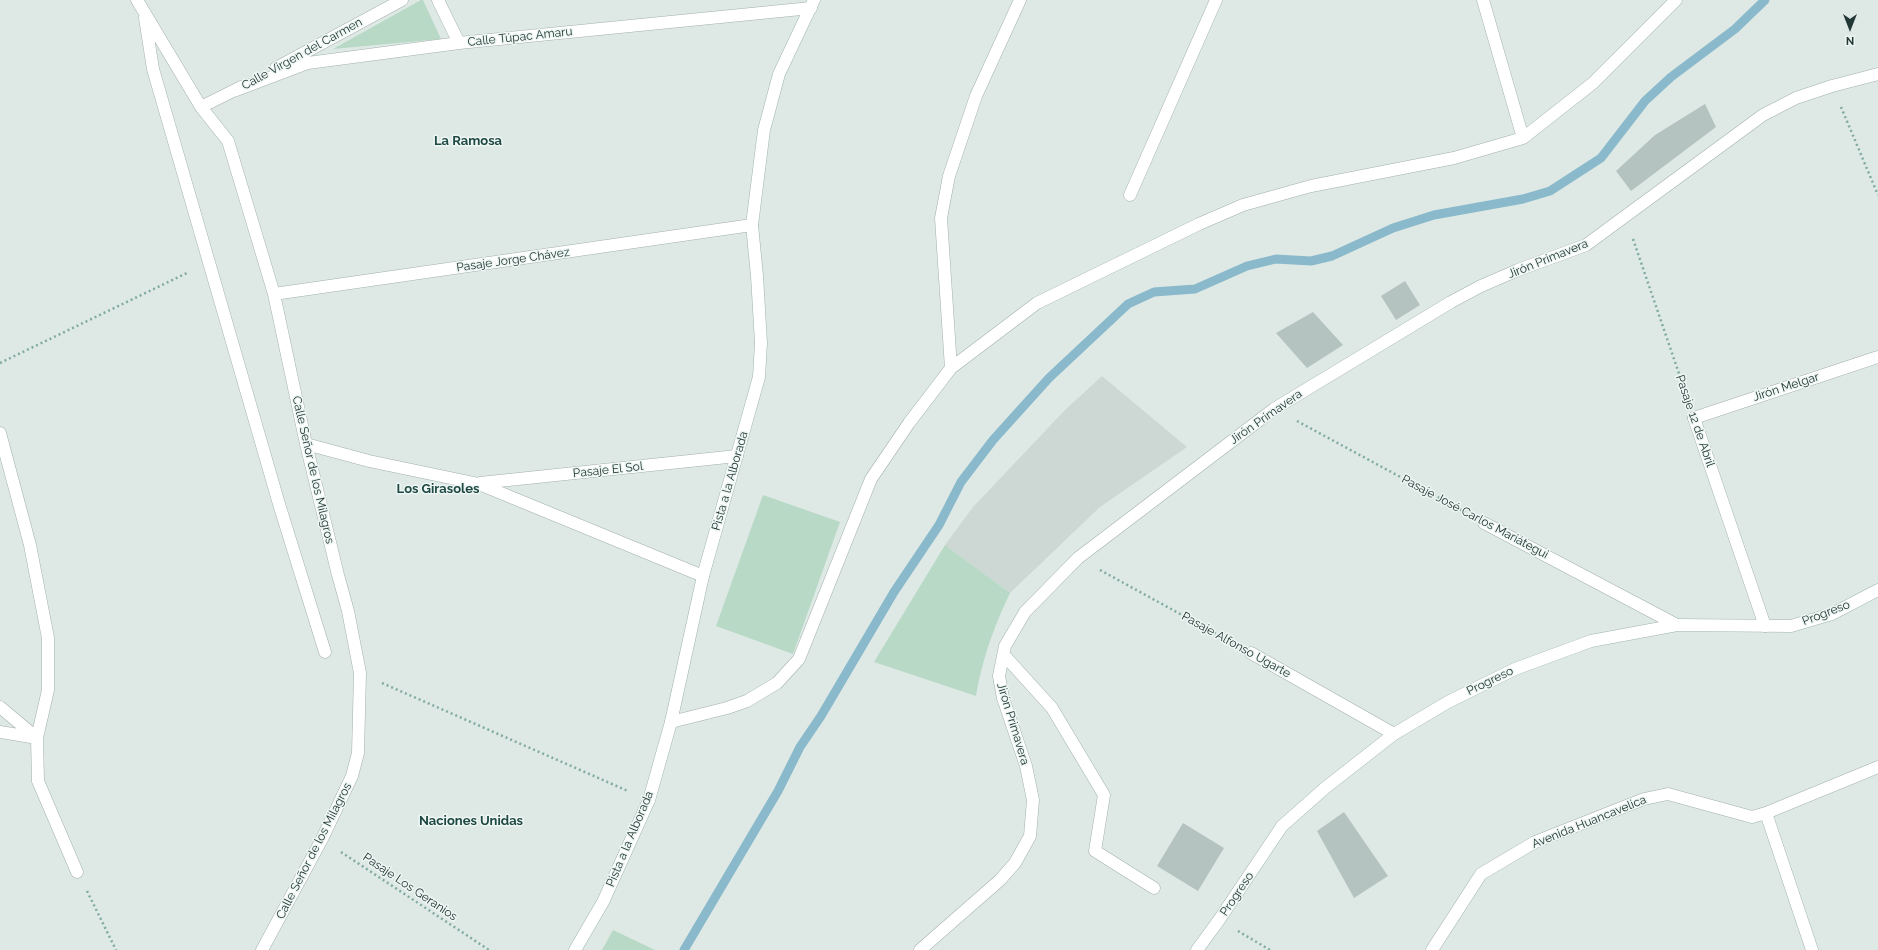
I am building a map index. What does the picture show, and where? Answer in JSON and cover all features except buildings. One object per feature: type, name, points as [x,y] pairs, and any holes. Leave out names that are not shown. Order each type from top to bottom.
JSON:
[{"type":"street","name":"Calle Señor de los Milagros","points":[[137,0],[201,107],[228,141],[274,294],[306,444],[348,611],[360,673],[358,753],[352,776],[322,839],[262,950]]},
{"type":"street","name":"Calle Virgen del Carmen","points":[[201,107],[234,91],[402,0]]},
{"type":"street","points":[[438,0],[459,43]]},
{"type":"street","points":[[951,368],[941,218],[950,176],[976,96],[1020,0]]},
{"type":"street","points":[[1130,195],[1216,0]]},
{"type":"street","points":[[1483,0],[1523,138]]},
{"type":"street","points":[[671,722],[747,701],[777,682],[799,659],[872,479],[909,423],[951,368],[1037,303],[1199,224],[1243,206],[1311,186],[1454,158],[1523,138],[1593,83],[1676,0]]},
{"type":"street","name":"Calle Túpac Amaru","points":[[234,91],[308,63],[459,43],[812,4]]},
{"type":"street","name":"Pista a la Alborada","points":[[575,950],[603,902],[649,800],[671,722],[703,576],[758,377],[760,328],[758,276],[752,225],[764,130],[779,74],[812,4]]},
{"type":"street","points":[[144,13],[153,68],[279,504],[325,652]]},
{"type":"street","name":"Jirón Primavera","points":[[920,950],[1000,880],[1015,862],[1030,836],[1032,800],[1026,766],[1003,698],[999,676],[1005,646],[1025,612],[1078,558],[1274,409],[1451,302],[1481,286],[1518,270],[1586,245],[1763,115],[1796,98],[1832,86],[1878,74]]},
{"type":"street","name":"Pasaje Jorge Chávez","points":[[274,294],[752,225]]},
{"type":"street","name":"Jirón Melgar","points":[[1694,418],[1878,357]]},
{"type":"street","name":"Pasaje 12 de Abril","points":[[1694,418],[1765,626]]},
{"type":"street","points":[[0,433],[30,544],[48,638],[48,690],[37,738],[38,781],[77,872]]},
{"type":"street","name":"Pasaje El Sol","points":[[306,444],[369,460],[479,484],[703,576]]},
{"type":"street","name":"Pasaje El Sol","points":[[479,484],[737,456]]},
{"type":"street","name":"Pasaje José Carlos Mariátegui","points":[[1484,523],[1677,625]]},
{"type":"street","name":"Progreso","points":[[1197,950],[1282,826],[1325,788],[1394,734],[1448,702],[1515,669],[1591,640],[1677,625],[1791,626],[1813,621],[1832,614],[1878,590]]},
{"type":"street","name":"Pasaje Alfonso Ugarte","points":[[1251,653],[1394,734]]},
{"type":"street","points":[[1004,655],[1052,708],[1104,795],[1095,851],[1154,888]]},
{"type":"street","points":[[0,707],[37,738]]},
{"type":"street","points":[[0,732],[37,738]]},
{"type":"street","name":"Avenida Huancavelica","points":[[1432,950],[1481,874],[1535,842],[1644,798],[1668,794],[1752,817],[1766,813],[1878,767]]},
{"type":"street","points":[[1766,813],[1812,950]]},
{"type":"path","points":[[1832,86],[1878,195]]},
{"type":"path","name":"Pasaje 12 de Abril","points":[[1626,216],[1694,418]]},
{"type":"path","points":[[0,364],[209,262]]},
{"type":"path","name":"Pasaje José Carlos Mariátegui","points":[[1274,409],[1484,523]]},
{"type":"path","name":"Pasaje Alfonso Ugarte","points":[[1078,558],[1251,653]]},
{"type":"path","points":[[360,673],[649,800]]},
{"type":"path","name":"Pasaje Los Geranios","points":[[322,839],[488,950]]},
{"type":"path","points":[[77,872],[116,950]]},
{"type":"path","points":[[1219,920],[1270,950]]},
{"type":"shaded area","points":[[1102,376],[1187,447],[1100,507],[1010,593],[945,545],[973,507],[1065,410]]},
{"type":"green space","points":[[423,0],[441,39],[333,49]]},
{"type":"green space","points":[[763,495],[840,522],[793,654],[716,626]]},
{"type":"green space","points":[[945,545],[1010,593],[989,643],[976,696],[874,662]]},
{"type":"green space","points":[[613,930],[655,950],[602,950]]},
{"type":"waterway","points":[[684,950],[778,791],[800,747],[821,716],[894,592],[939,525],[961,482],[993,440],[1049,378],[1128,304],[1154,292],[1195,289],[1247,266],[1276,259],[1311,261],[1332,256],[1393,228],[1434,215],[1523,199],[1550,191],[1601,158],[1645,101],[1671,77],[1735,29],[1765,0]]},
{"type":"district","name":"La Ramosa","points":[[468,141]]},
{"type":"district","name":"Los Girasoles","points":[[438,489]]},
{"type":"district","name":"Naciones Unidas","points":[[471,821]]}]
